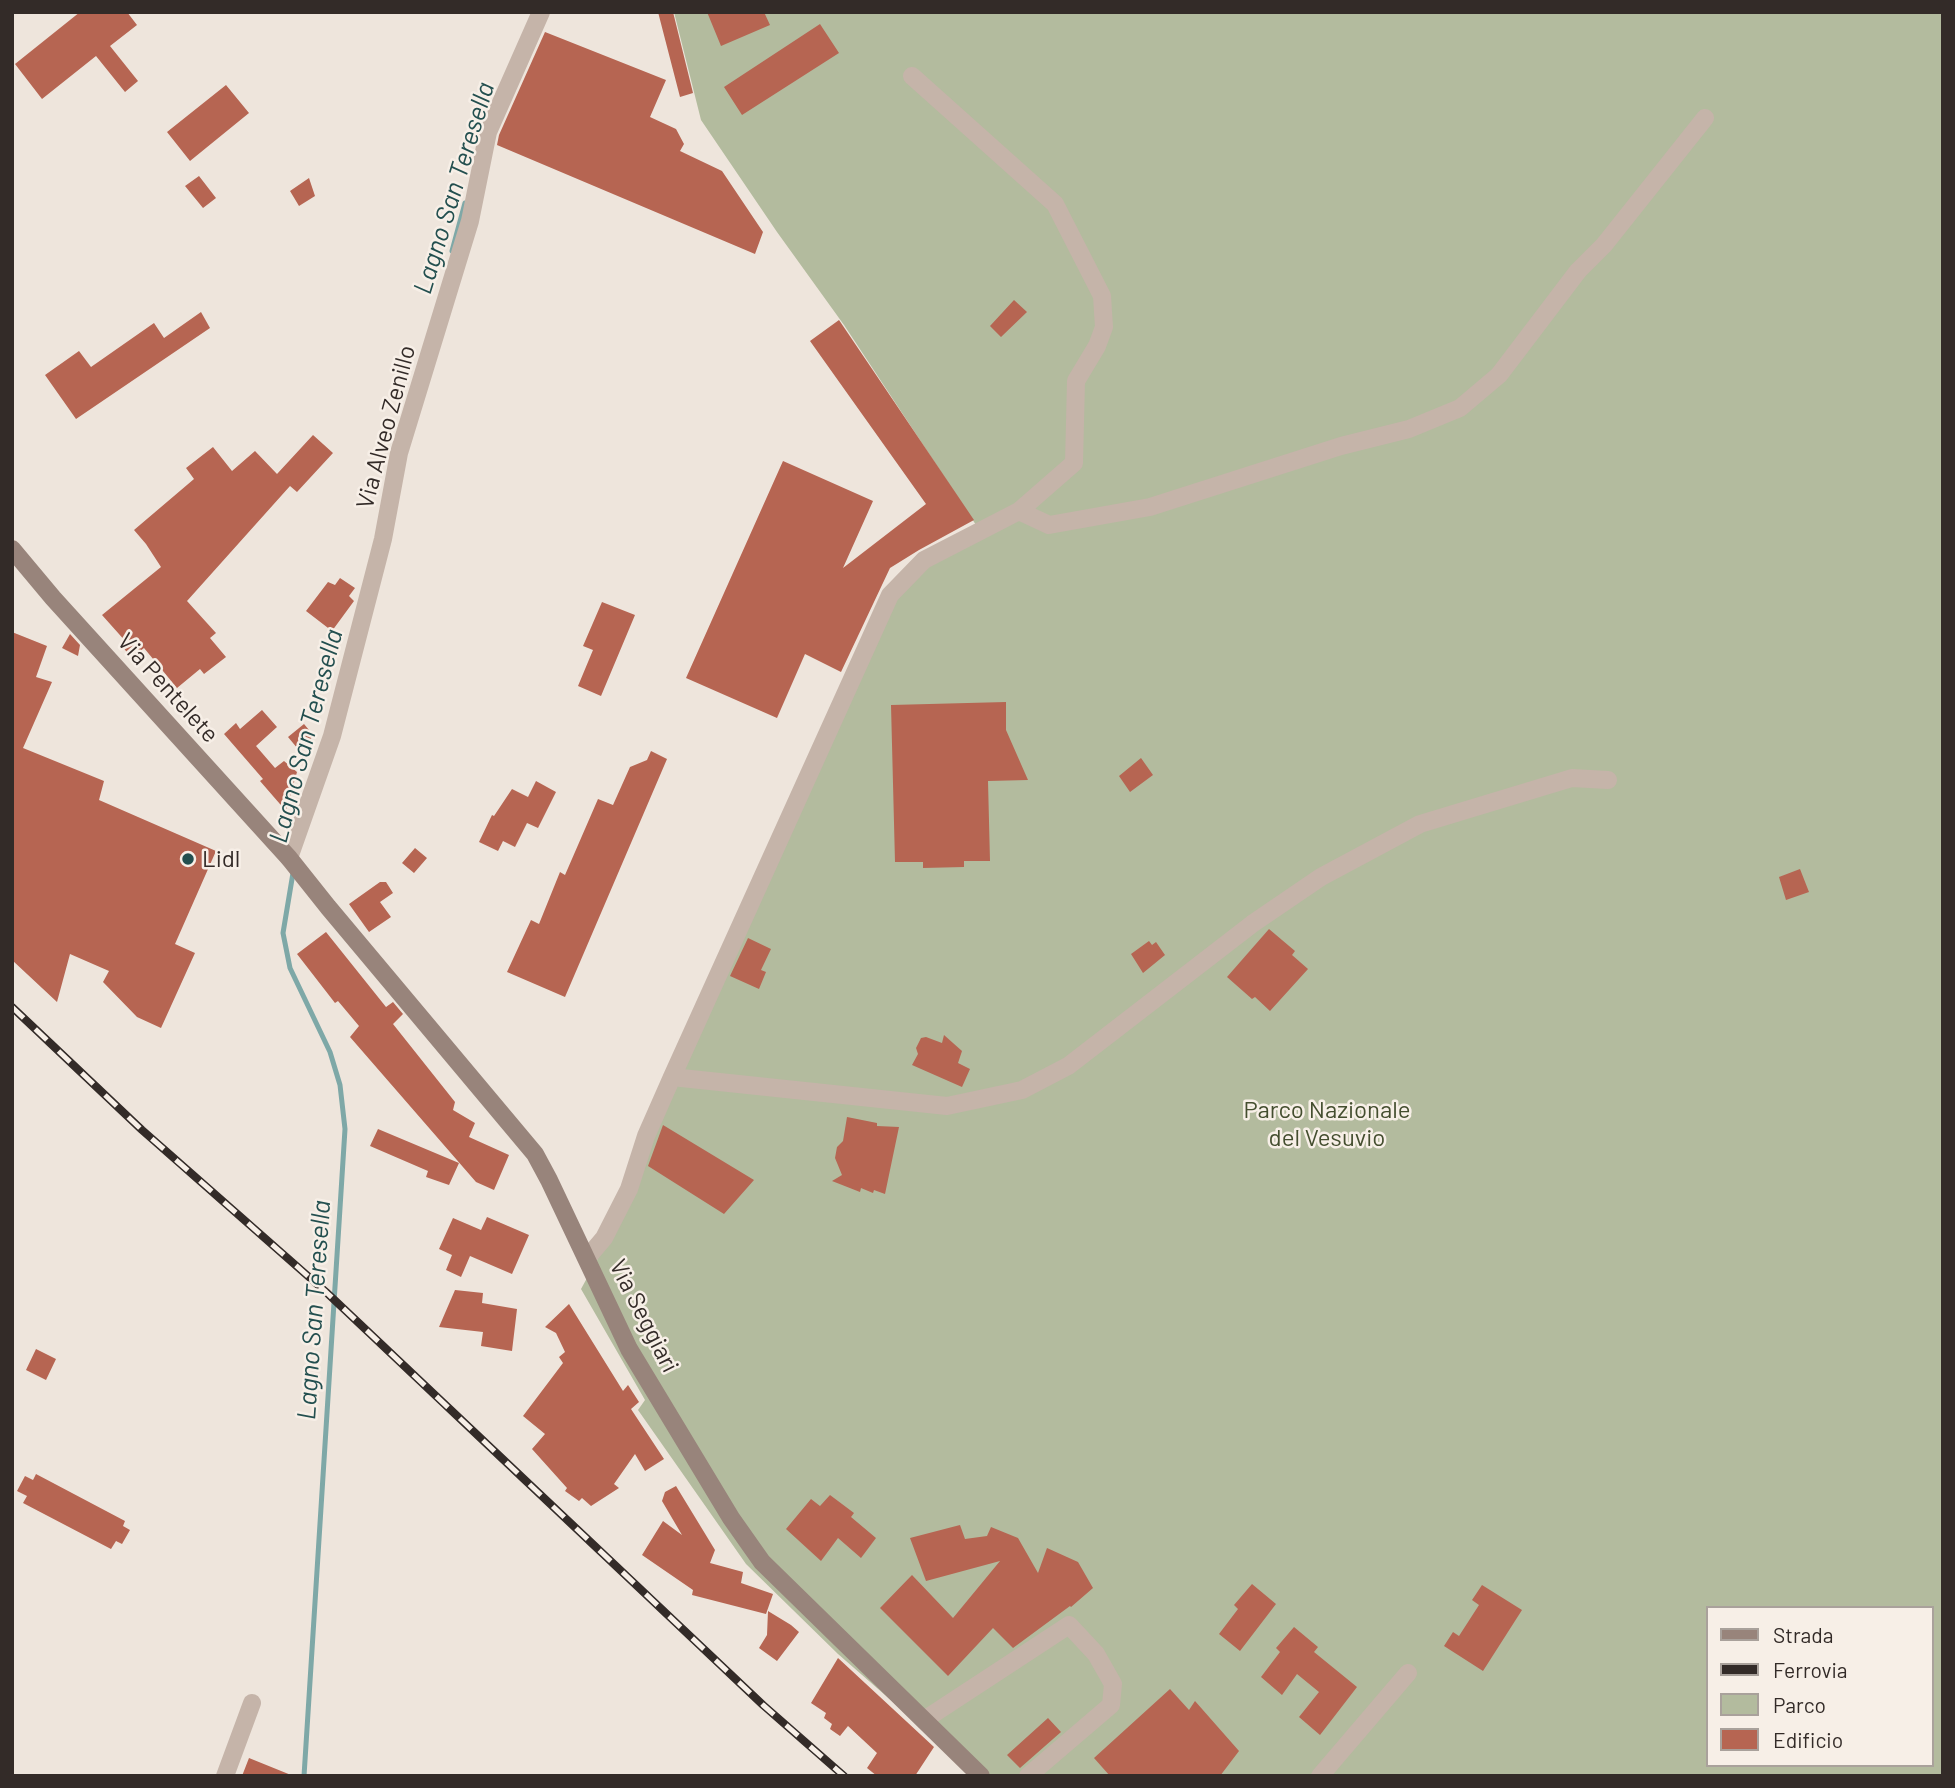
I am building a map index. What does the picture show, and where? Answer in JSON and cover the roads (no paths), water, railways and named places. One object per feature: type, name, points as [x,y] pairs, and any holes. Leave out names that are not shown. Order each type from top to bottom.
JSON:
[{"type":"main road","name":"Via Pentelete","points":[[12,549],[53,598],[289,858]]},
{"type":"main road","name":"Via Seggiari","points":[[289,858],[535,1154],[550,1180],[629,1349],[731,1518],[762,1562],[981,1776]]},
{"type":"street","name":"Via Alveo Zenillo","points":[[289,858],[332,736],[383,539],[399,453],[470,221],[488,132],[541,12]]},
{"type":"street","points":[[587,1258],[604,1237],[629,1188],[646,1136],[671,1077],[890,595],[924,560],[1019,511],[1074,463],[1076,381],[1097,346],[1104,327],[1102,296],[1055,204],[912,76]]},
{"type":"street","points":[[1019,511],[1049,525],[1150,507],[1341,446],[1409,429],[1460,408],[1499,374],[1578,271],[1604,245],[1705,118]]},
{"type":"street","points":[[671,1077],[947,1106],[1022,1090],[1068,1066],[1252,924],[1321,877],[1420,824],[1572,778],[1608,780]]},
{"type":"street","points":[[924,1720],[1069,1625],[1096,1654],[1113,1684],[1111,1705],[1028,1776]]},
{"type":"street","points":[[1320,1776],[1408,1672]]},
{"type":"street","points":[[225,1776],[252,1703]]},
{"type":"waterway","name":"Lagno San Teresella","points":[[452,251],[465,203]]},
{"type":"waterway","name":"Lagno San Teresella","points":[[293,873],[283,933],[290,968],[330,1052],[340,1085],[345,1129],[304,1776]]},
{"type":"railway","points":[[12,1007],[142,1130],[326,1292],[763,1705],[844,1776]]},
{"type":"place","name":"Lidl","points":[[188,859]]},
{"type":"park label","name":"Parco Nazionale del Vesuvio","points":[[1327,1124]]}]
